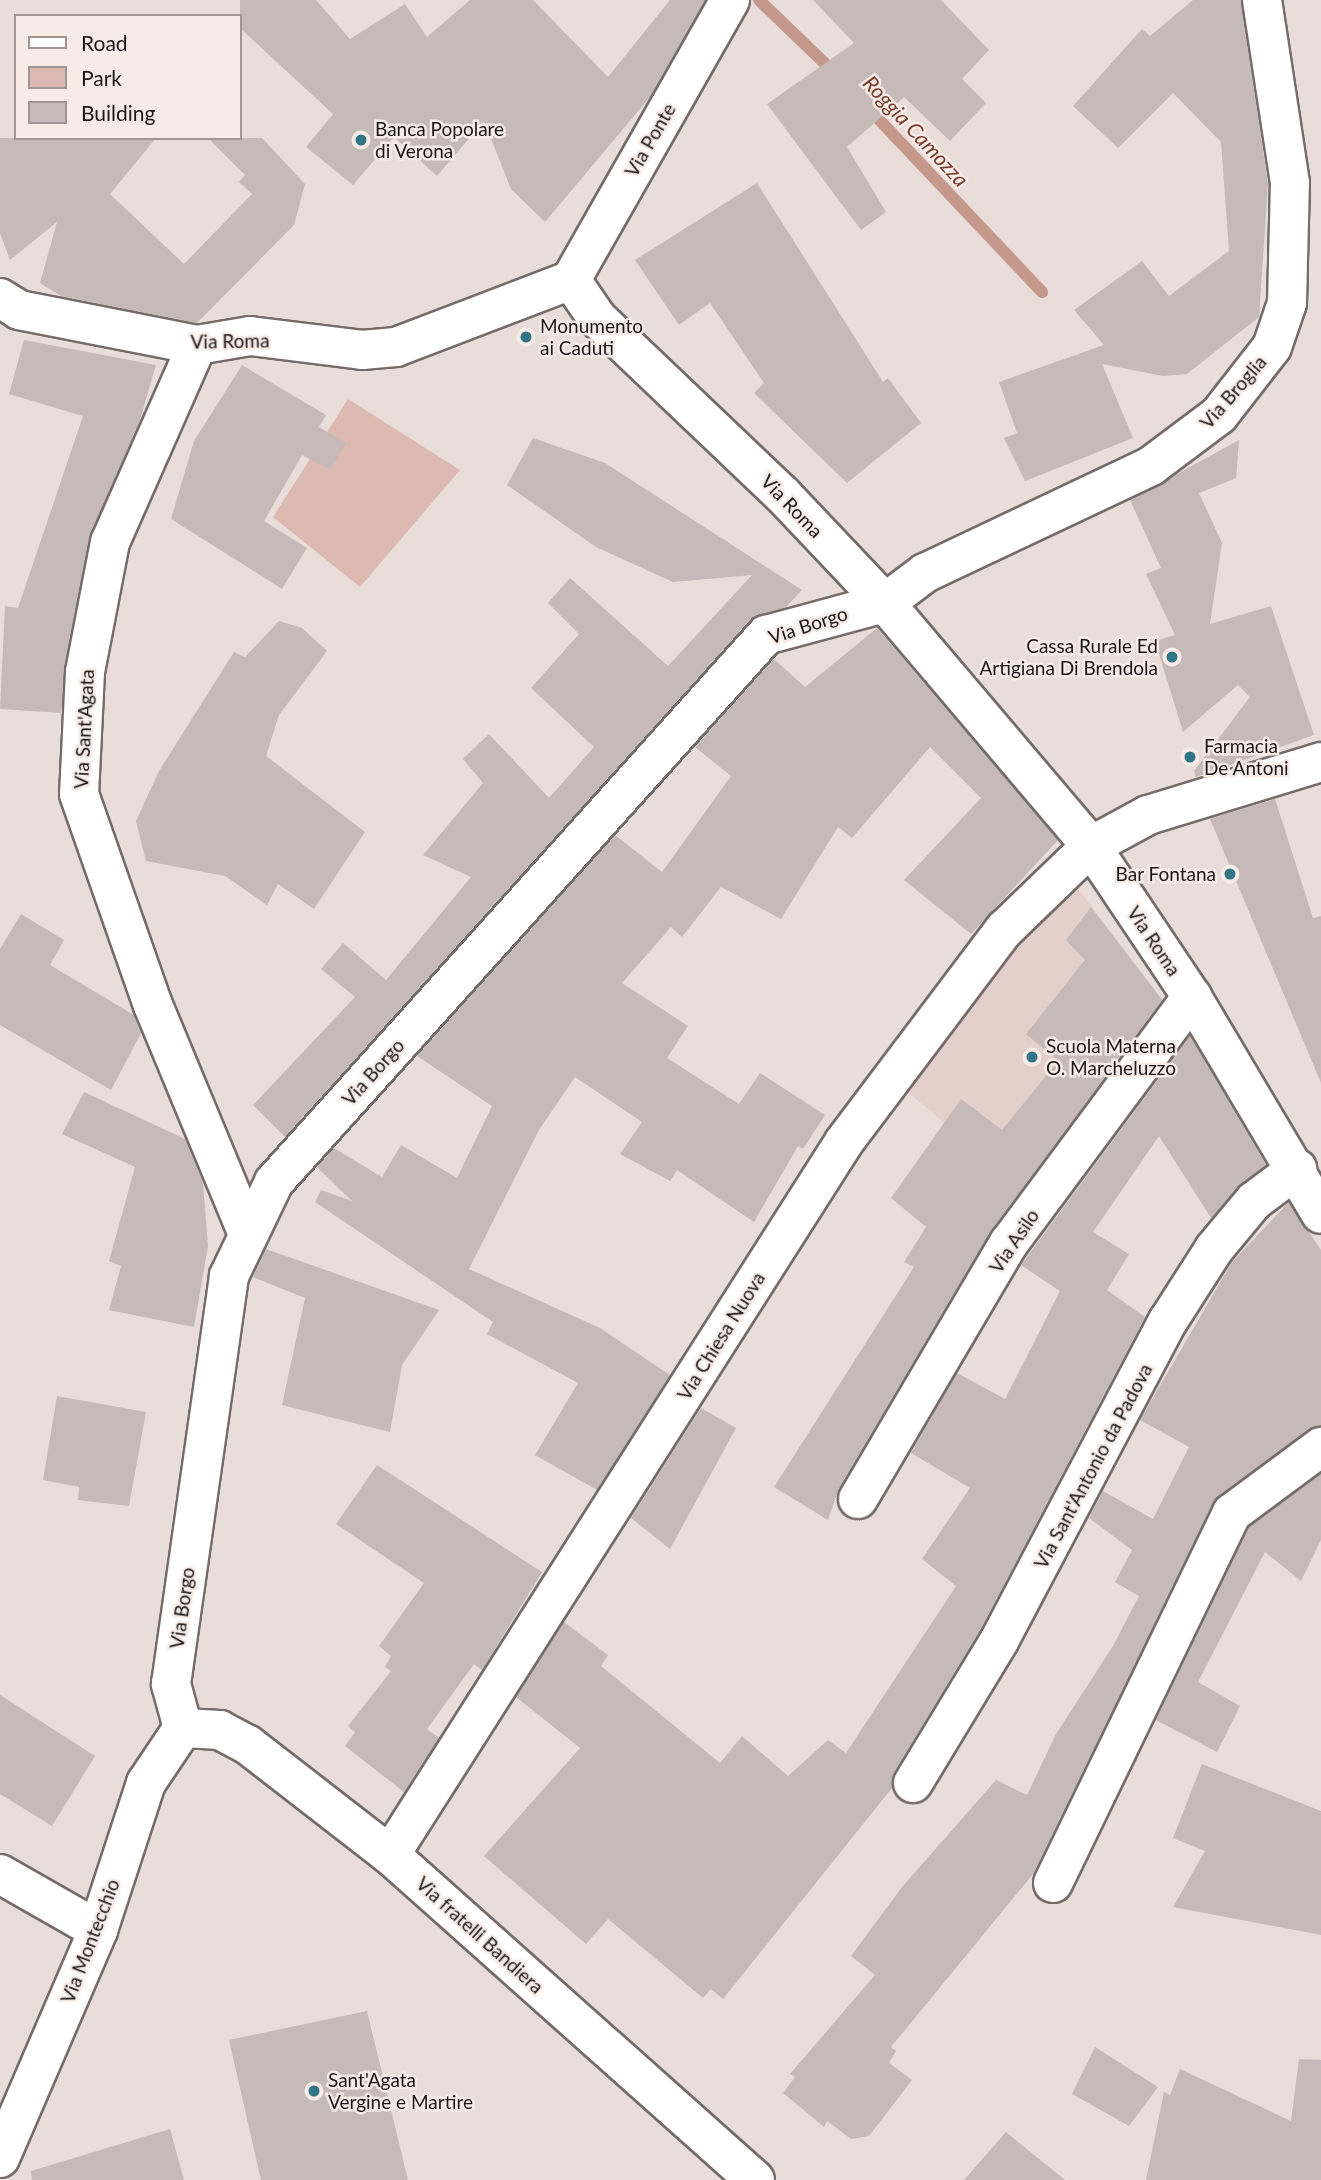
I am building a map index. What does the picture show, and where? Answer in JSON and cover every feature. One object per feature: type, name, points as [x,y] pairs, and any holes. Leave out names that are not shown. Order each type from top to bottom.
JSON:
[{"type":"street","name":"Via Ponte","points":[[572,280],[730,0]]},
{"type":"street","name":"Via Broglia","points":[[885,603],[925,573],[1182,447],[1219,415],[1272,347],[1287,303],[1293,244],[1262,0]]},
{"type":"street","name":"Via Roma","points":[[9,304],[197,345],[250,336],[362,350],[396,347],[572,280],[597,318],[782,494],[885,603],[1091,846],[1192,997],[1297,1169],[1321,1214]]},
{"type":"street","name":"Via Sant'Agata","points":[[197,345],[110,542],[85,672],[79,794],[153,1005],[246,1229]]},
{"type":"street","name":"Via Borgo","points":[[183,1728],[171,1684],[229,1276],[246,1229],[274,1182],[766,635],[885,603]]},
{"type":"street","name":"Via Chiesa Nuova","points":[[390,1855],[844,1142],[1004,930],[1091,846],[1148,815],[1321,762]]},
{"type":"street","name":"Via Asilo","points":[[858,1499],[1009,1243],[1192,997]]},
{"type":"street","name":"Via Sant'Antonio da Padova","points":[[913,1783],[999,1641],[1168,1321],[1238,1220],[1297,1169]]},
{"type":"street","points":[[1053,1883],[1232,1513],[1321,1447]]},
{"type":"street","name":"Via fratelli Bandiera","points":[[183,1728],[220,1730],[248,1745],[390,1855],[755,2180]]},
{"type":"street","name":"Via Montecchio","points":[[0,2158],[97,1930],[146,1783],[183,1728]]},
{"type":"street","points":[[0,1874],[97,1930]]},
{"type":"shaded area","name":"Scuola Materna O. Marcheluzzo","points":[[1073,882],[1171,1011],[1031,1195],[905,1090],[1011,944]]},
{"type":"green space","points":[[348,399],[460,470],[360,587],[273,517]]},
{"type":"building","points":[[240,0],[316,0],[350,39],[405,4],[427,37],[470,0],[533,0],[608,77],[670,0],[705,0],[650,97],[545,222],[511,189],[484,121],[437,176],[394,137],[353,185],[306,147],[333,114],[242,30]]},
{"type":"building","points":[[813,0],[941,0],[989,50],[962,79],[986,103],[950,141],[904,97],[847,147],[886,212],[861,230],[767,104],[854,43]]},
{"type":"building","points":[[1193,0],[1241,0],[1268,184],[1259,317],[1187,374],[1163,376],[1102,364],[1133,438],[1025,481],[1004,438],[1017,433],[999,382],[1104,345],[1074,310],[1142,261],[1169,296],[1229,251],[1221,142],[1173,93],[1118,148],[1073,106],[1142,29],[1150,36]]},
{"type":"building","points":[[0,138],[154,140],[110,194],[184,264],[252,194],[239,182],[245,175],[210,140],[262,138],[305,184],[294,225],[197,323],[61,296],[40,283],[57,222],[10,260],[0,233]]},
{"type":"building","points":[[757,183],[883,382],[888,378],[921,423],[847,483],[754,393],[764,383],[710,303],[679,325],[635,260]]},
{"type":"building","points":[[24,340],[156,365],[140,420],[89,538],[61,713],[0,709],[5,606],[18,608],[83,416],[9,394]]},
{"type":"building","points":[[242,365],[326,415],[319,427],[346,443],[330,470],[302,455],[264,521],[307,548],[282,589],[171,519],[194,441]]},
{"type":"building","points":[[533,438],[605,463],[802,590],[786,607],[750,620],[285,1137],[253,1105],[355,997],[321,969],[343,943],[386,980],[471,877],[423,855],[483,783],[463,759],[489,734],[549,798],[594,747],[531,688],[579,634],[548,603],[570,578],[668,666],[752,575],[673,582],[596,547],[507,485]]},
{"type":"building","points":[[1239,440],[1236,478],[1199,493],[1222,543],[1210,624],[1271,606],[1314,735],[1196,777],[1194,771],[1250,697],[1238,685],[1183,732],[1155,641],[1175,635],[1146,574],[1161,568],[1130,500]]},
{"type":"building","points":[[279,621],[302,628],[327,651],[279,715],[266,756],[365,832],[314,909],[278,884],[267,905],[225,876],[146,861],[136,821],[159,771],[234,652],[245,657]]},
{"type":"building","points":[[877,628],[1058,840],[971,934],[904,880],[981,798],[930,747],[852,838],[838,827],[781,919],[721,887],[682,937],[671,927],[622,983],[688,1026],[667,1058],[739,1104],[760,1073],[825,1115],[803,1149],[798,1146],[754,1222],[677,1170],[670,1181],[620,1154],[642,1122],[575,1077],[539,1130],[469,1269],[600,1328],[670,1375],[597,1490],[535,1455],[578,1383],[487,1334],[493,1322],[315,1202],[321,1190],[352,1201],[317,1167],[334,1148],[382,1177],[401,1145],[457,1178],[492,1106],[417,1056],[615,835],[662,872],[731,776],[695,747],[774,659],[805,687]]},
{"type":"building","points":[[1275,799],[1313,918],[1321,916],[1321,1083],[1210,819]]},
{"type":"building","points":[[1091,907],[1162,1000],[990,1232],[839,1488],[828,1520],[774,1487],[914,1267],[904,1262],[926,1227],[891,1198],[961,1099],[1002,1130],[1058,1061],[1026,1034],[1085,960],[1066,940]]},
{"type":"building","points":[[21,914],[64,940],[50,965],[134,1015],[141,1033],[111,1090],[0,1025],[0,949]]},
{"type":"building","points":[[1190,1036],[1266,1165],[1211,1218],[1159,1136],[1093,1232],[1129,1254],[1107,1290],[1145,1317],[980,1630],[894,1772],[892,1788],[723,1999],[711,1989],[703,1998],[608,1919],[586,1944],[484,1856],[580,1748],[516,1697],[564,1622],[608,1655],[601,1666],[720,1763],[742,1736],[788,1776],[828,1740],[846,1753],[956,1586],[922,1559],[970,1488],[911,1453],[957,1373],[1005,1399],[1060,1291],[1021,1265]]},
{"type":"building","points":[[84,1092],[185,1139],[203,1183],[208,1246],[194,1327],[109,1310],[121,1266],[109,1261],[135,1167],[62,1134]]},
{"type":"building","points":[[1289,1202],[1321,1250],[1321,1426],[1213,1503],[1033,1874],[891,2047],[896,2051],[889,2063],[912,2080],[869,2136],[851,2139],[827,2121],[824,2127],[783,2093],[795,2077],[790,2074],[875,1975],[851,1956],[902,1887],[996,1780],[1027,1795],[1056,1734],[1113,1646],[1139,1596],[1115,1582],[1132,1550],[1089,1518],[1103,1491],[1153,1519],[1189,1447],[1140,1420],[1232,1262]]},
{"type":"building","points":[[266,1249],[439,1310],[402,1365],[390,1432],[282,1405],[305,1298],[253,1277]]},
{"type":"building","points":[[57,1396],[146,1412],[129,1506],[78,1500],[79,1487],[43,1480]]},
{"type":"building","points":[[701,1408],[736,1428],[670,1549],[631,1518]]},
{"type":"building","points":[[377,1465],[542,1572],[482,1670],[474,1664],[427,1729],[439,1738],[404,1792],[345,1746],[355,1732],[348,1726],[391,1671],[385,1667],[391,1656],[379,1646],[424,1583],[336,1524]]},
{"type":"building","points":[[1321,1474],[1321,1540],[1301,1581],[1265,1552],[1198,1682],[1240,1706],[1217,1752],[1156,1720],[1249,1527]]},
{"type":"building","points":[[0,1695],[95,1756],[52,1826],[0,1794]]},
{"type":"building","points":[[1202,1764],[1321,1811],[1321,1935],[1173,1907],[1205,1851],[1173,1838]]},
{"type":"building","name":"Sant'Agata Vergine e Martire","points":[[367,2011],[408,2180],[261,2180],[229,2040]]},
{"type":"building","points":[[1095,2047],[1158,2087],[1129,2126],[1072,2094]]},
{"type":"building","points":[[1299,2059],[1321,2060],[1321,2180],[1146,2180],[1164,2092],[1170,2095],[1180,2069],[1291,2121]]},
{"type":"building","points":[[170,2129],[184,2180],[32,2180],[31,2171]]},
{"type":"building","points":[[1006,2132],[1065,2180],[964,2180]]},
{"type":"waterway","name":"Roggia Camozza","points":[[759,0],[837,75]]},
{"type":"waterway","name":"Roggia Camozza","points":[[869,109],[1042,292]]},
{"type":"place","name":"Banca Popolare di Verona","points":[[361,140]]},
{"type":"place","name":"Monumento ai Caduti","points":[[526,337]]},
{"type":"place","name":"Cassa Rurale Ed Artigiana Di Brendola","points":[[1172,657]]},
{"type":"place","name":"Farmacia De Antoni","points":[[1190,757]]},
{"type":"place","name":"Bar Fontana","points":[[1230,874]]},
{"type":"place","name":"Scuola Materna O. Marcheluzzo","points":[[1032,1057]]},
{"type":"place","name":"Sant'Agata Vergine e Martire","points":[[314,2091]]}]
